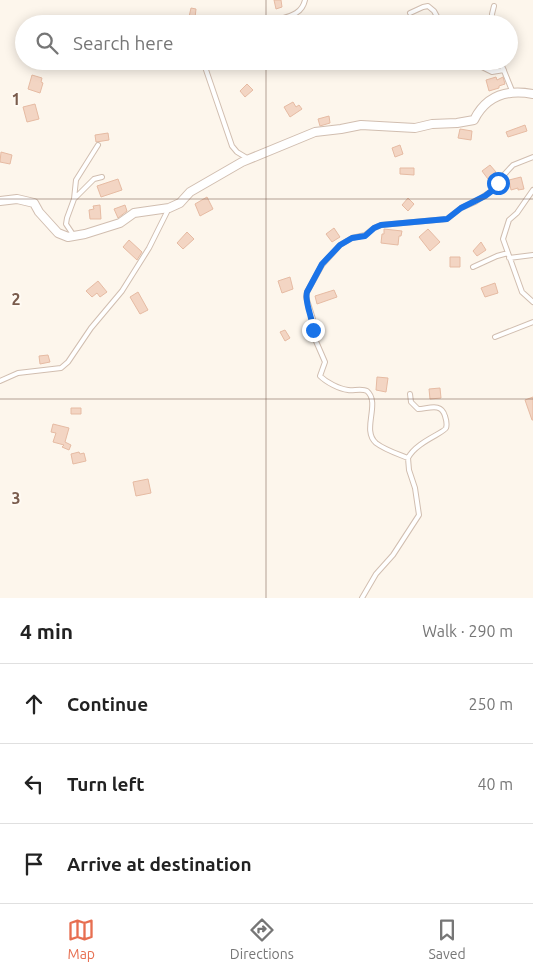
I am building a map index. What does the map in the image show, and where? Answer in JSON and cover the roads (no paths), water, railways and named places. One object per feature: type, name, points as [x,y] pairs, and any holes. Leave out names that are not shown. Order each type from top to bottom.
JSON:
[{"type":"street","points":[[0,201],[17,199],[34,203],[39,212],[58,234],[68,237],[86,234],[120,223],[134,214],[169,208],[180,202],[190,192],[249,159],[315,132],[341,130],[361,125],[415,128],[474,120],[477,113],[495,96],[533,94]]},
{"type":"lane","points":[[292,15],[298,13],[305,0]]},
{"type":"lane","points":[[410,13],[428,6],[436,15]]},
{"type":"lane","points":[[492,15],[494,6]]},
{"type":"lane","points":[[206,70],[232,146],[236,152],[249,159]]},
{"type":"lane","points":[[488,70],[492,72],[504,70],[513,94]]},
{"type":"lane","points":[[74,236],[66,224],[74,199],[76,180],[98,146]]},
{"type":"lane","points":[[408,458],[380,445],[372,438],[370,426],[372,410],[368,392],[364,390],[345,390],[320,376],[325,362],[315,338],[313,319],[306,297],[307,292],[326,259],[346,240],[365,236],[381,225],[447,219],[461,208],[475,202],[493,190],[513,165],[533,159]]},
{"type":"lane","points":[[74,199],[94,179],[102,177]]},
{"type":"lane","points":[[533,190],[506,225],[503,239],[522,292],[533,302]]},
{"type":"lane","points":[[0,381],[18,373],[61,368],[68,362],[91,328],[122,291],[149,248],[169,208]]},
{"type":"lane","points":[[473,267],[508,253]]},
{"type":"lane","points":[[509,258],[533,255]]},
{"type":"lane","points":[[495,337],[533,322]]},
{"type":"lane","points":[[362,598],[376,574],[393,555],[419,515],[408,458],[414,449],[443,432],[446,428],[443,412],[440,408],[418,409],[411,402],[410,394]]}]
